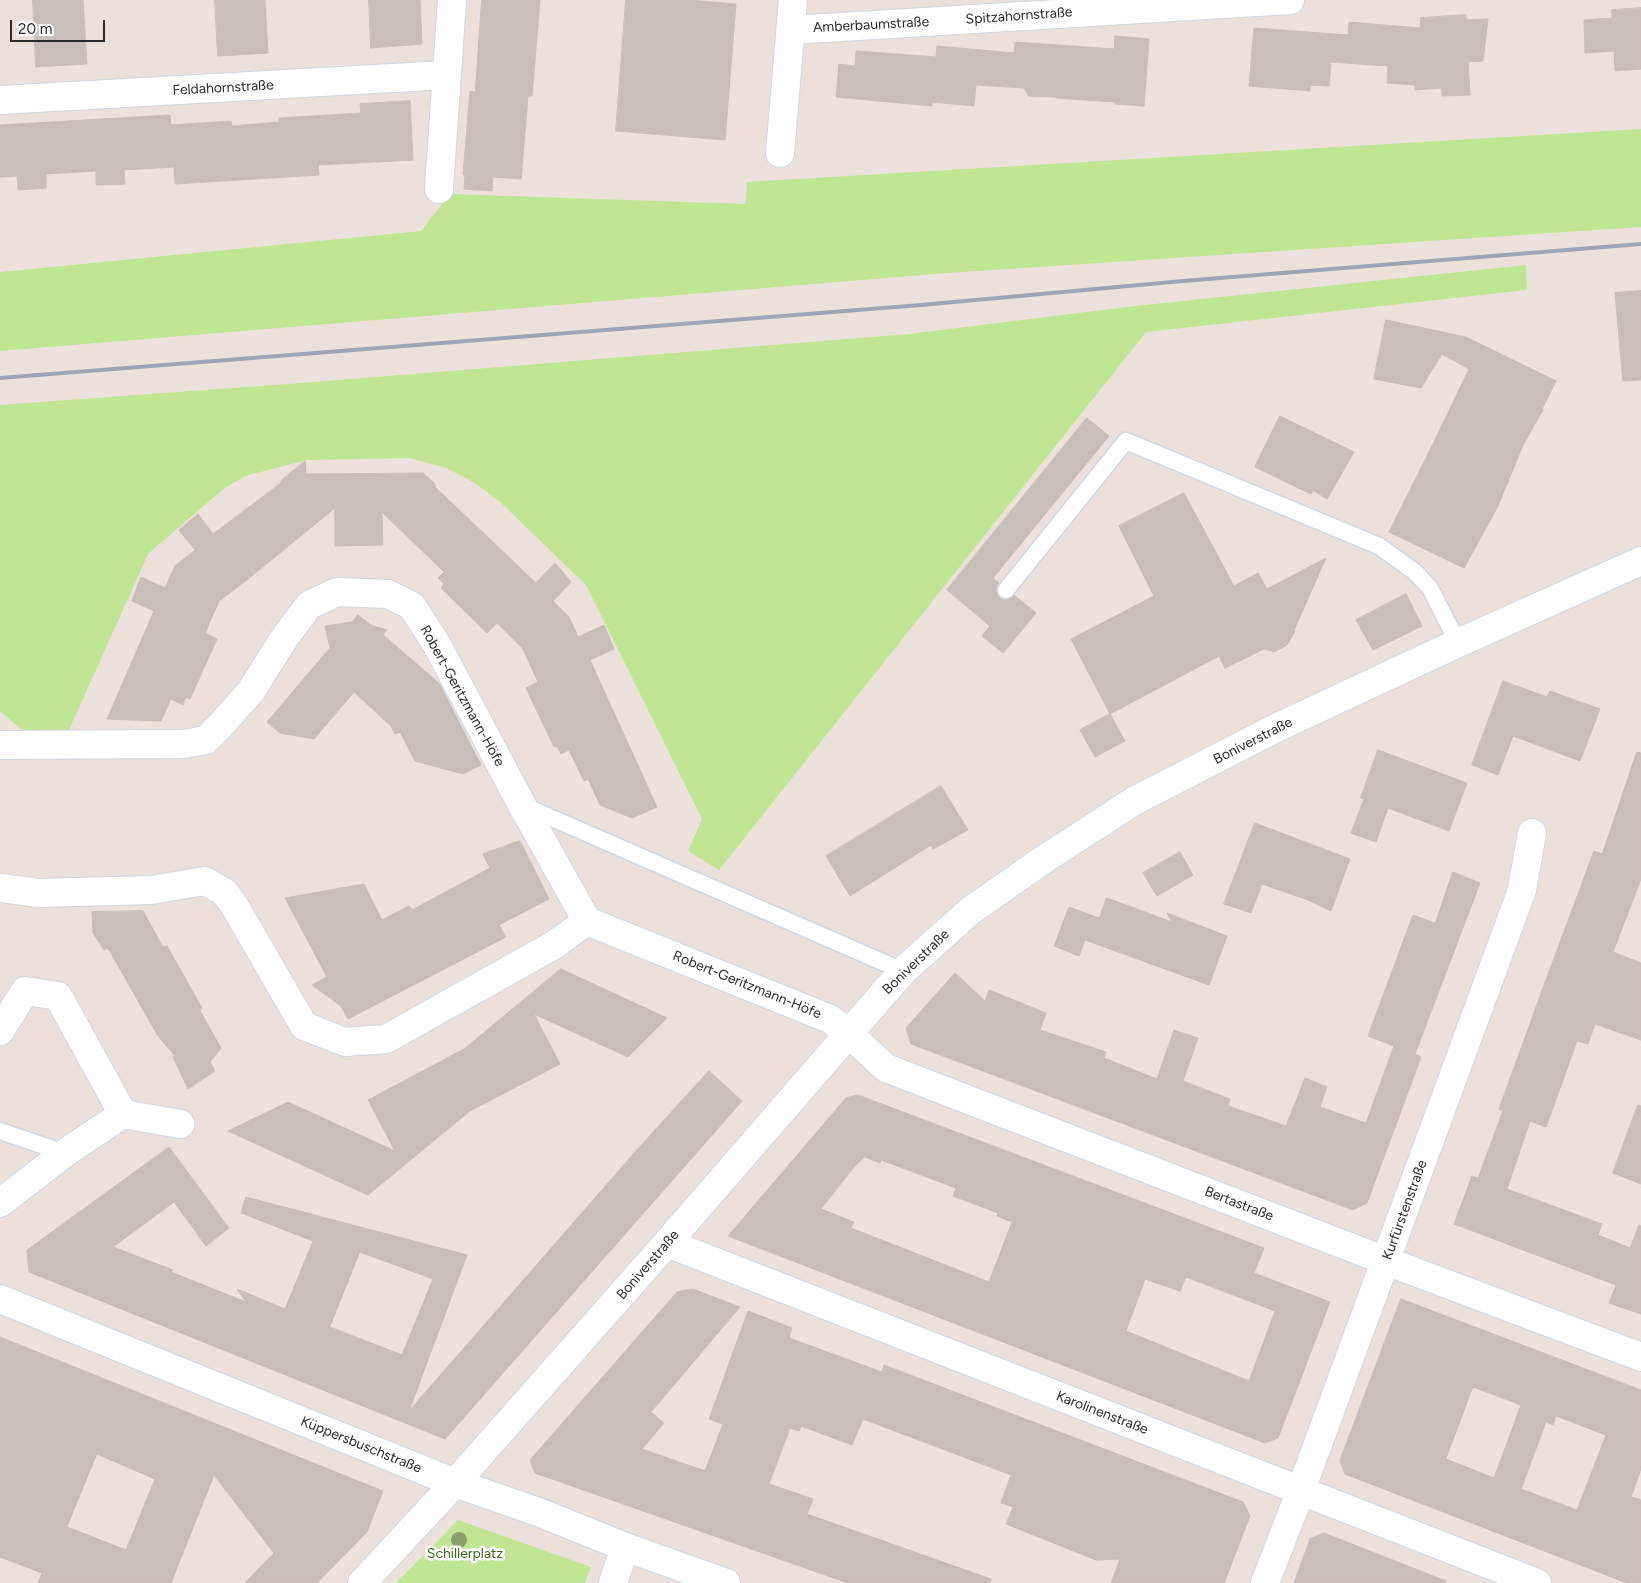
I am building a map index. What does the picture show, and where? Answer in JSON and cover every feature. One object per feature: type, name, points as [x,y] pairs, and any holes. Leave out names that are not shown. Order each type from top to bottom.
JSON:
[{"type":"street","points":[[438,189],[452,0]]},
{"type":"street","points":[[780,153],[793,0]]},
{"type":"street","name":"Spitzahornstraße","points":[[952,21],[1206,2],[1290,0]]},
{"type":"street","name":"Amberbaumstraße","points":[[791,30],[952,21]]},
{"type":"street","name":"Feldahornstraße","points":[[0,100],[446,75]]},
{"type":"street","name":"Boniverstraße","points":[[362,1583],[455,1483],[667,1243],[903,971],[970,911],[1043,860],[1134,801],[1276,728],[1458,643],[1641,561]]},
{"type":"street","name":"Robert-Geritzmann-Höfe","points":[[0,745],[183,744],[206,740],[250,691],[309,606],[337,592],[388,594],[412,606],[437,645],[522,805],[587,921],[830,1019],[848,1033]]},
{"type":"street","name":"Kurfürstenstraße","points":[[1265,1583],[1522,890],[1532,833]]},
{"type":"street","points":[[0,888],[38,893],[151,890],[205,881],[224,892],[234,905],[304,1026],[344,1042],[386,1039],[554,945],[587,921]]},
{"type":"street","points":[[0,1031],[25,991],[58,996],[123,1114]]},
{"type":"street","name":"Bertastraße","points":[[848,1033],[886,1068],[1386,1261],[1641,1357]]},
{"type":"street","points":[[0,1203],[65,1154],[123,1114],[180,1124]]},
{"type":"street","name":"Karolinenstraße","points":[[667,1243],[1537,1583]]},
{"type":"street","name":"Küppersbuschstraße","points":[[0,1299],[455,1483],[541,1513],[625,1547],[726,1583]]},
{"type":"street","points":[[613,1583],[625,1547]]},
{"type":"lane","points":[[1006,590],[1126,441],[1378,546],[1415,572],[1430,588],[1458,643]]},
{"type":"lane","points":[[522,805],[903,971]]},
{"type":"lane","points":[[0,1130],[65,1154]]},
{"type":"green space","points":[[1641,129],[1641,227],[947,273],[0,351],[0,272],[421,231],[450,194],[745,204],[747,182]]},
{"type":"green space","points":[[1526,265],[1527,290],[1146,332],[719,870],[688,851],[702,819],[586,585],[499,501],[475,483],[446,468],[410,458],[307,460],[245,476],[222,490],[148,554],[69,730],[23,731],[0,711],[0,405],[301,383],[909,334],[1135,306]]},
{"type":"green space","name":"Schillerplatz","points":[[458,1520],[591,1567],[585,1583],[396,1583]]},
{"type":"building","points":[[33,0],[83,0],[87,64],[36,67]]},
{"type":"building","points":[[215,0],[265,0],[268,53],[218,56]]},
{"type":"building","points":[[369,0],[420,0],[422,44],[371,48]]},
{"type":"building","points":[[482,0],[540,0],[532,96],[528,96],[521,179],[493,177],[492,191],[464,189],[465,175],[463,175],[470,91],[475,92]]},
{"type":"building","points":[[626,0],[689,0],[736,4],[725,140],[616,131]]},
{"type":"building","points":[[1641,8],[1641,69],[1615,71],[1614,51],[1585,53],[1584,20],[1612,18],[1612,10]]},
{"type":"building","points":[[1466,15],[1466,20],[1488,19],[1483,61],[1468,62],[1470,95],[1442,96],[1442,88],[1415,90],[1415,85],[1387,83],[1388,66],[1331,62],[1329,86],[1310,85],[1310,91],[1249,86],[1254,28],[1348,35],[1349,22],[1420,28],[1421,18]]},
{"type":"building","points":[[1115,36],[1149,39],[1144,106],[1029,96],[1024,88],[976,85],[974,106],[932,102],[932,106],[836,97],[839,64],[855,66],[856,51],[936,57],[937,46],[1014,53],[1015,42],[1114,49]]},
{"type":"building","points":[[410,101],[413,160],[318,165],[319,175],[175,184],[174,167],[124,170],[125,184],[96,185],[96,171],[46,174],[46,188],[18,190],[17,176],[0,177],[0,125],[170,115],[171,125],[231,121],[232,126],[279,122],[279,118],[361,113],[360,104]]},
{"type":"building","points":[[1641,291],[1641,380],[1623,381],[1615,293]]},
{"type":"building","points":[[1386,320],[1466,337],[1556,381],[1543,410],[1523,445],[1498,506],[1464,568],[1389,532],[1469,369],[1442,354],[1421,388],[1374,379]]},
{"type":"building","points":[[1280,416],[1354,452],[1327,499],[1313,490],[1311,494],[1255,467]]},
{"type":"building","points":[[1087,418],[1109,436],[993,578],[999,583],[996,589],[999,597],[1004,600],[1014,595],[1036,613],[1003,653],[982,636],[990,626],[947,590]]},
{"type":"building","points":[[305,461],[306,474],[423,473],[435,484],[435,487],[536,583],[555,563],[571,582],[553,601],[569,617],[578,637],[604,625],[614,649],[590,660],[657,807],[632,818],[600,805],[588,779],[584,781],[569,750],[561,754],[557,746],[554,747],[526,688],[538,682],[523,649],[497,623],[487,633],[441,588],[444,584],[438,578],[444,572],[382,512],[383,545],[335,546],[335,508],[219,601],[205,633],[217,639],[190,699],[186,697],[183,705],[171,699],[161,721],[107,719],[154,611],[132,601],[141,577],[165,588],[175,566],[195,550],[179,530],[198,514],[213,534],[281,483]]},
{"type":"building","points":[[1184,493],[1234,586],[1258,573],[1267,589],[1326,558],[1295,631],[1287,645],[1274,652],[1264,649],[1225,668],[1219,656],[1110,714],[1071,639],[1154,596],[1119,526]]},
{"type":"building","points":[[1406,594],[1422,626],[1373,650],[1356,620]]},
{"type":"building","points":[[358,615],[371,625],[387,630],[383,635],[439,683],[481,765],[463,774],[415,761],[400,732],[395,734],[391,726],[354,692],[314,739],[280,733],[267,722],[330,648],[325,626],[352,622]]},
{"type":"building","points":[[1503,681],[1547,697],[1550,691],[1600,709],[1580,761],[1513,736],[1498,775],[1472,765]]},
{"type":"building","points":[[1110,714],[1125,741],[1095,757],[1080,730]]},
{"type":"building","points":[[1378,750],[1467,783],[1449,831],[1388,808],[1376,842],[1351,833],[1364,799],[1361,798]]},
{"type":"building","points":[[1637,752],[1641,753],[1641,879],[1613,952],[1641,963],[1641,1040],[1595,1024],[1588,1044],[1577,1041],[1546,1127],[1530,1121],[1507,1189],[1602,1224],[1598,1235],[1630,1248],[1639,1225],[1641,1226],[1641,1314],[1609,1303],[1616,1285],[1454,1224],[1472,1176],[1478,1178],[1503,1111],[1499,1109],[1594,851],[1602,854]]},
{"type":"building","points":[[941,786],[968,830],[933,849],[931,845],[850,896],[826,856]]},
{"type":"building","points":[[1255,823],[1350,859],[1331,911],[1308,900],[1262,884],[1251,913],[1224,904]]},
{"type":"building","points":[[520,841],[549,899],[499,925],[506,937],[348,1019],[341,1006],[312,985],[327,977],[285,898],[364,884],[382,920],[409,906],[412,910],[490,868],[483,854]]},
{"type":"building","points":[[1180,852],[1193,875],[1157,896],[1143,873]]},
{"type":"building","points":[[1453,872],[1480,883],[1415,1054],[1421,1057],[1367,1203],[1353,1210],[911,1044],[906,1028],[955,973],[985,1001],[989,990],[1046,1013],[1040,1030],[1106,1052],[1104,1058],[1157,1079],[1174,1030],[1198,1038],[1183,1081],[1230,1099],[1228,1106],[1286,1126],[1305,1078],[1327,1087],[1320,1107],[1366,1123],[1394,1046],[1368,1036],[1413,915],[1435,923]]},
{"type":"building","points":[[1107,898],[1172,922],[1167,913],[1227,936],[1209,985],[1085,940],[1079,956],[1054,946],[1069,907],[1099,918]]},
{"type":"building","points":[[143,911],[163,947],[167,946],[202,1008],[200,1011],[221,1048],[210,1062],[215,1071],[188,1089],[173,1057],[175,1056],[158,1036],[108,948],[104,950],[93,933],[92,912]]},
{"type":"building","points":[[561,969],[667,1018],[628,1057],[534,1014],[560,1064],[470,1111],[368,1195],[228,1131],[288,1102],[395,1151],[368,1100],[464,1049]]},
{"type":"building","points":[[709,1071],[742,1101],[445,1439],[29,1272],[27,1250],[169,1147],[229,1228],[206,1246],[174,1202],[113,1247],[173,1270],[171,1272],[246,1302],[237,1289],[285,1309],[313,1241],[241,1213],[246,1197],[467,1255],[409,1411],[635,1152]],"holes":[[[360,1252],[433,1279],[402,1355],[330,1327]]]},
{"type":"building","points":[[858,1095],[1264,1248],[1254,1273],[1330,1302],[1278,1438],[1265,1443],[728,1236],[846,1098]],"holes":[[[865,1157],[880,1163],[881,1160],[956,1188],[953,1196],[998,1213],[997,1216],[1012,1222],[989,1282],[851,1228],[854,1222],[821,1209],[854,1167]],[[1186,1277],[1275,1311],[1249,1381],[1126,1331],[1145,1279],[1180,1291]]]},
{"type":"building","points":[[1638,1105],[1641,1106],[1641,1184],[1613,1173]]},
{"type":"building","points":[[693,1289],[740,1307],[651,1412],[664,1423],[642,1449],[705,1471],[723,1424],[709,1419],[748,1311],[792,1328],[789,1338],[882,1372],[884,1365],[1243,1502],[1250,1516],[1224,1583],[1111,1583],[1120,1559],[1096,1560],[1006,1524],[1013,1507],[1001,1503],[1011,1475],[863,1419],[852,1445],[801,1426],[799,1431],[790,1428],[769,1484],[813,1499],[807,1514],[991,1579],[990,1583],[848,1583],[535,1473],[530,1460],[677,1292]]},
{"type":"building","points":[[1401,1299],[1641,1390],[1641,1469],[1631,1497],[1641,1500],[1641,1583],[1627,1583],[1345,1474],[1340,1461]],"holes":[[[1473,1387],[1521,1405],[1494,1478],[1446,1459]],[[1556,1416],[1606,1435],[1577,1510],[1521,1489],[1546,1422],[1553,1425]]]},
{"type":"building","points":[[0,1337],[383,1491],[367,1532],[317,1583],[245,1583],[274,1553],[214,1475],[171,1583],[38,1583],[42,1573],[0,1557]],"holes":[[[97,1454],[155,1479],[126,1550],[67,1527]]]},
{"type":"building","points":[[1324,1533],[1446,1581],[1446,1583],[1294,1583],[1310,1539]]},
{"type":"railway","points":[[0,378],[921,305],[1183,281],[1641,244]]}]
